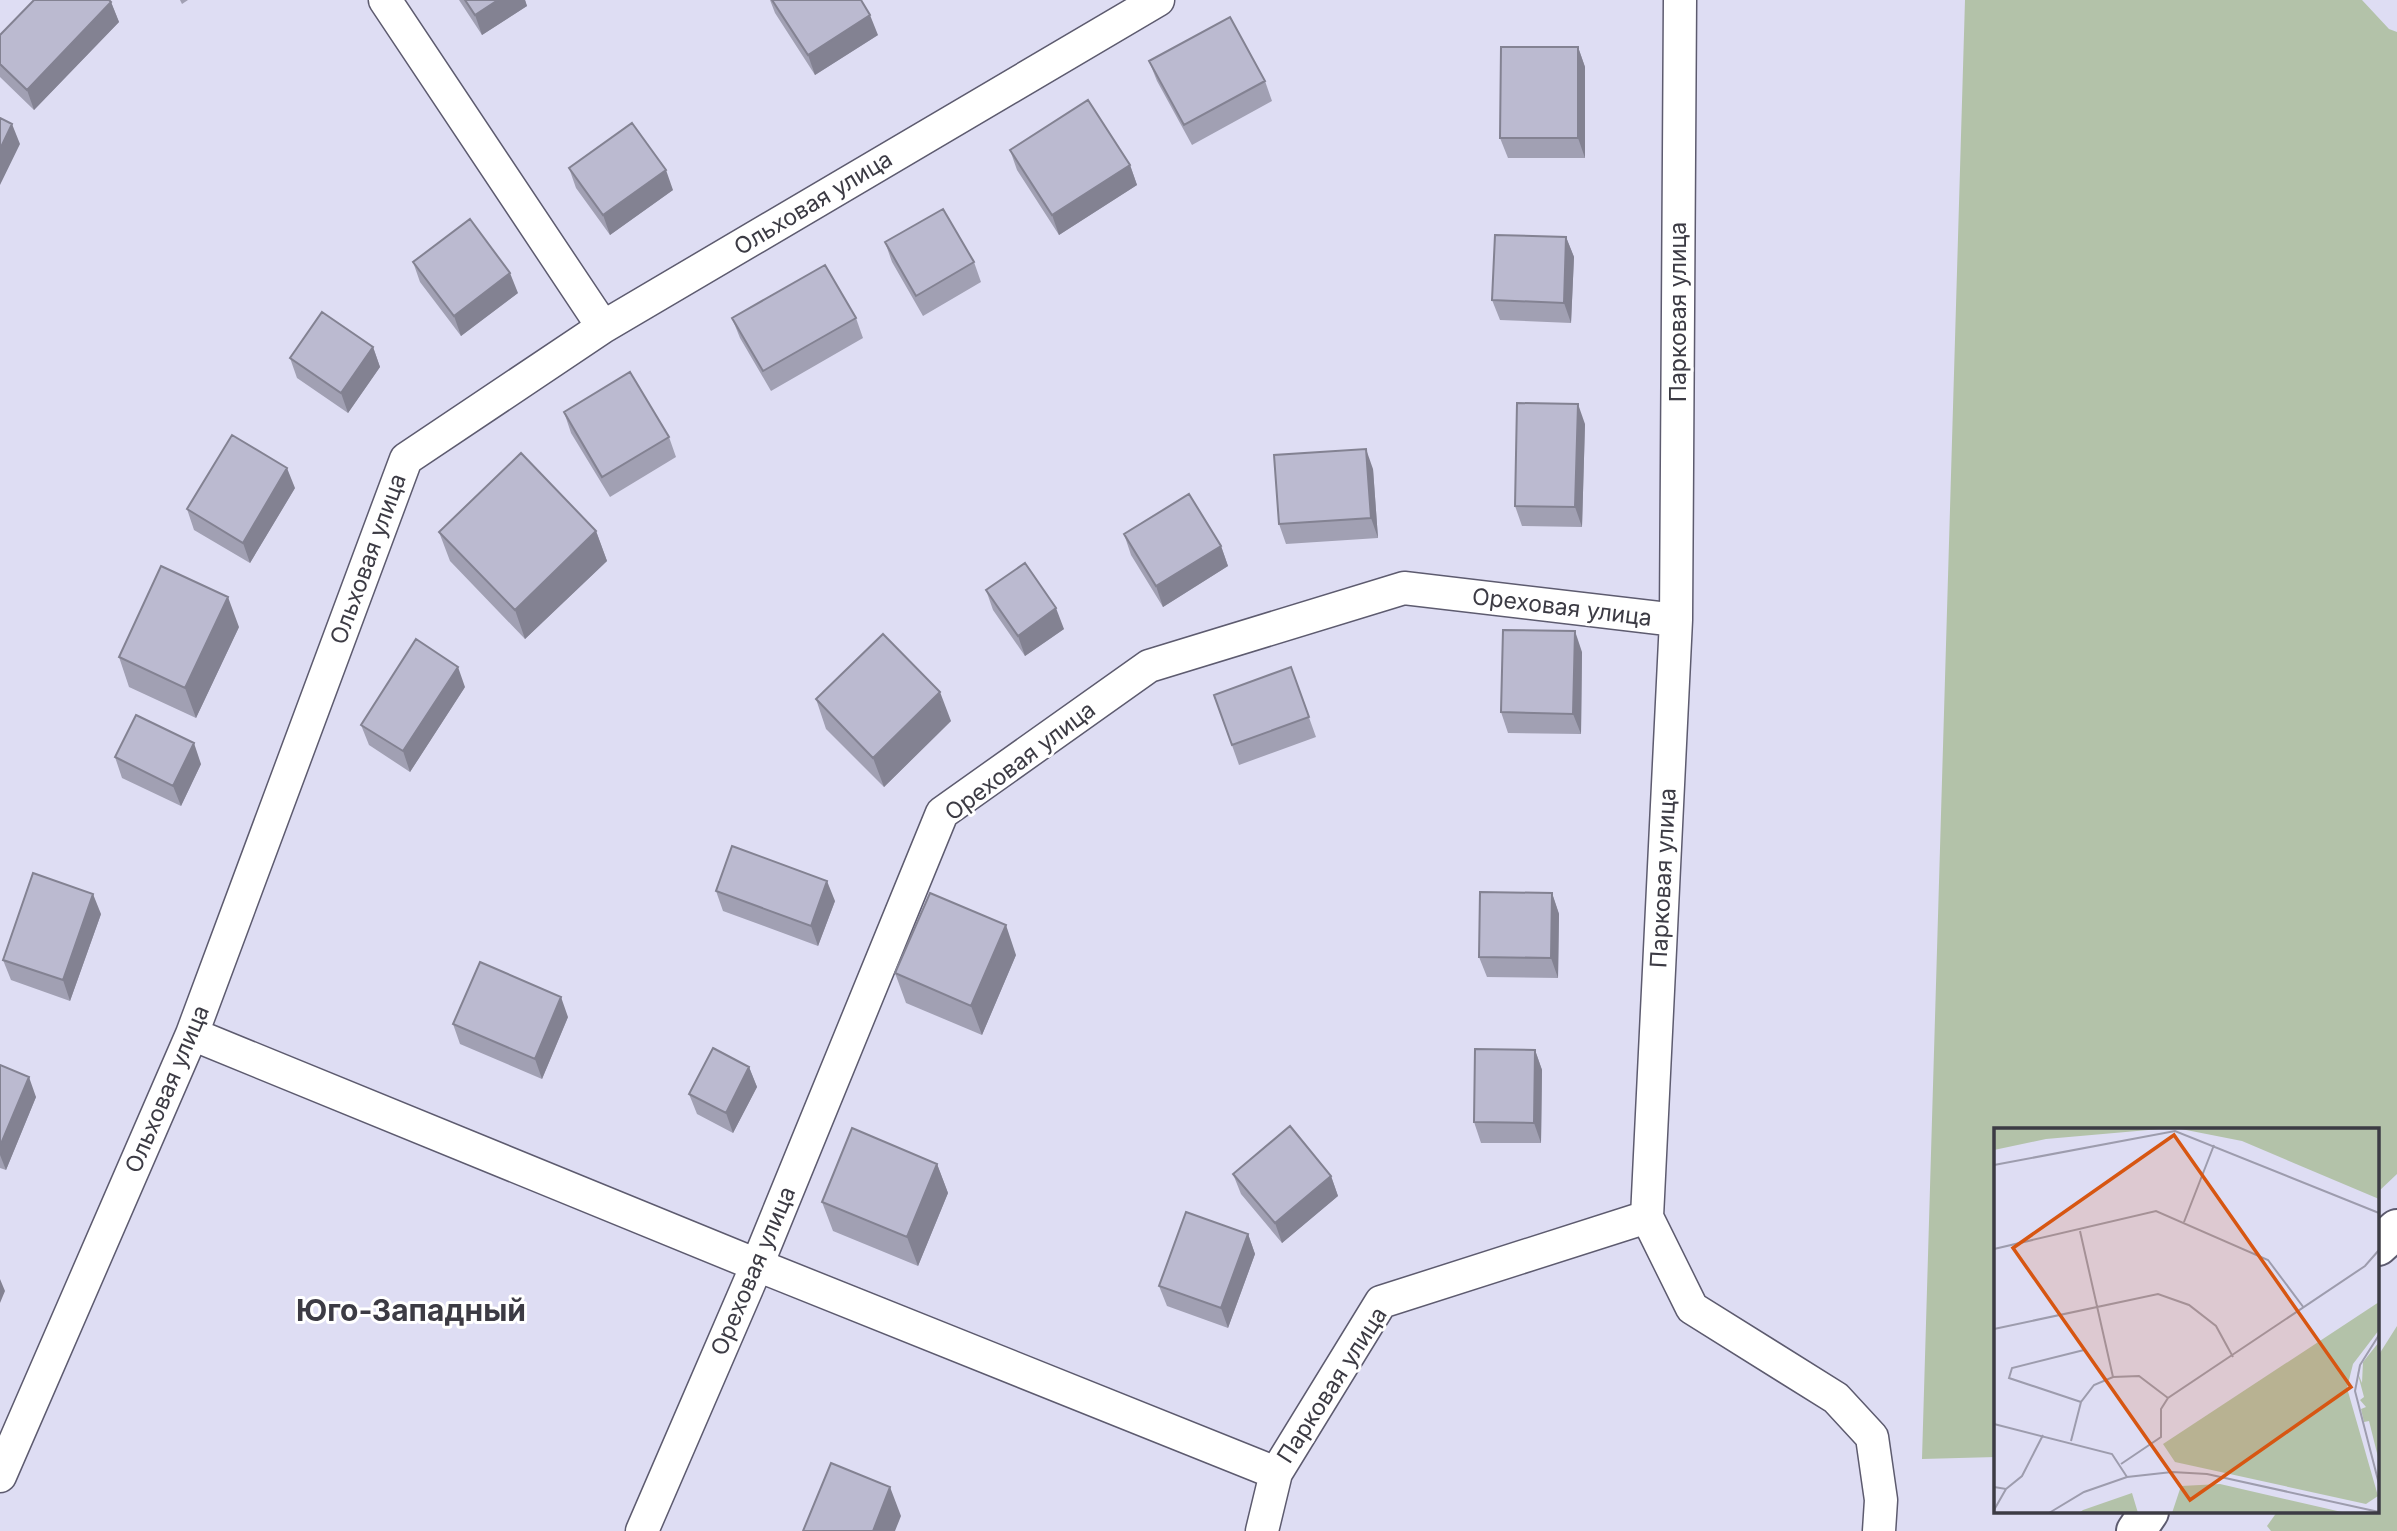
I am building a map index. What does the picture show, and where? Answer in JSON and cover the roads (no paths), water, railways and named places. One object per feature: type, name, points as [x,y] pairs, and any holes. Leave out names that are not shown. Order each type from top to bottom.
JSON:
[{"type":"street","points":[[385,0],[603,327]]},
{"type":"street","name":"Ольховая улица","points":[[0,1476],[192,1034],[406,459],[603,327],[1158,0]]},
{"type":"street","name":"Парковая улица","points":[[1262,1531],[1276,1474],[1381,1303],[1647,1217],[1676,620],[1680,0]]},
{"type":"street","name":"Ореховая улица","points":[[642,1531],[757,1265],[942,813],[1149,666],[1404,588],[1676,620]]},
{"type":"street","points":[[192,1034],[1276,1474]]},
{"type":"street","points":[[1647,1217],[1692,1308],[1836,1398],[1872,1437],[1881,1500],[1879,1531]]},
{"type":"street","points":[[2380,1244],[2397,1229]]},
{"type":"street","points":[[2136,1531],[2148,1514]]},
{"type":"district","name":"Юго-Западный","points":[[411,1310]]}]
